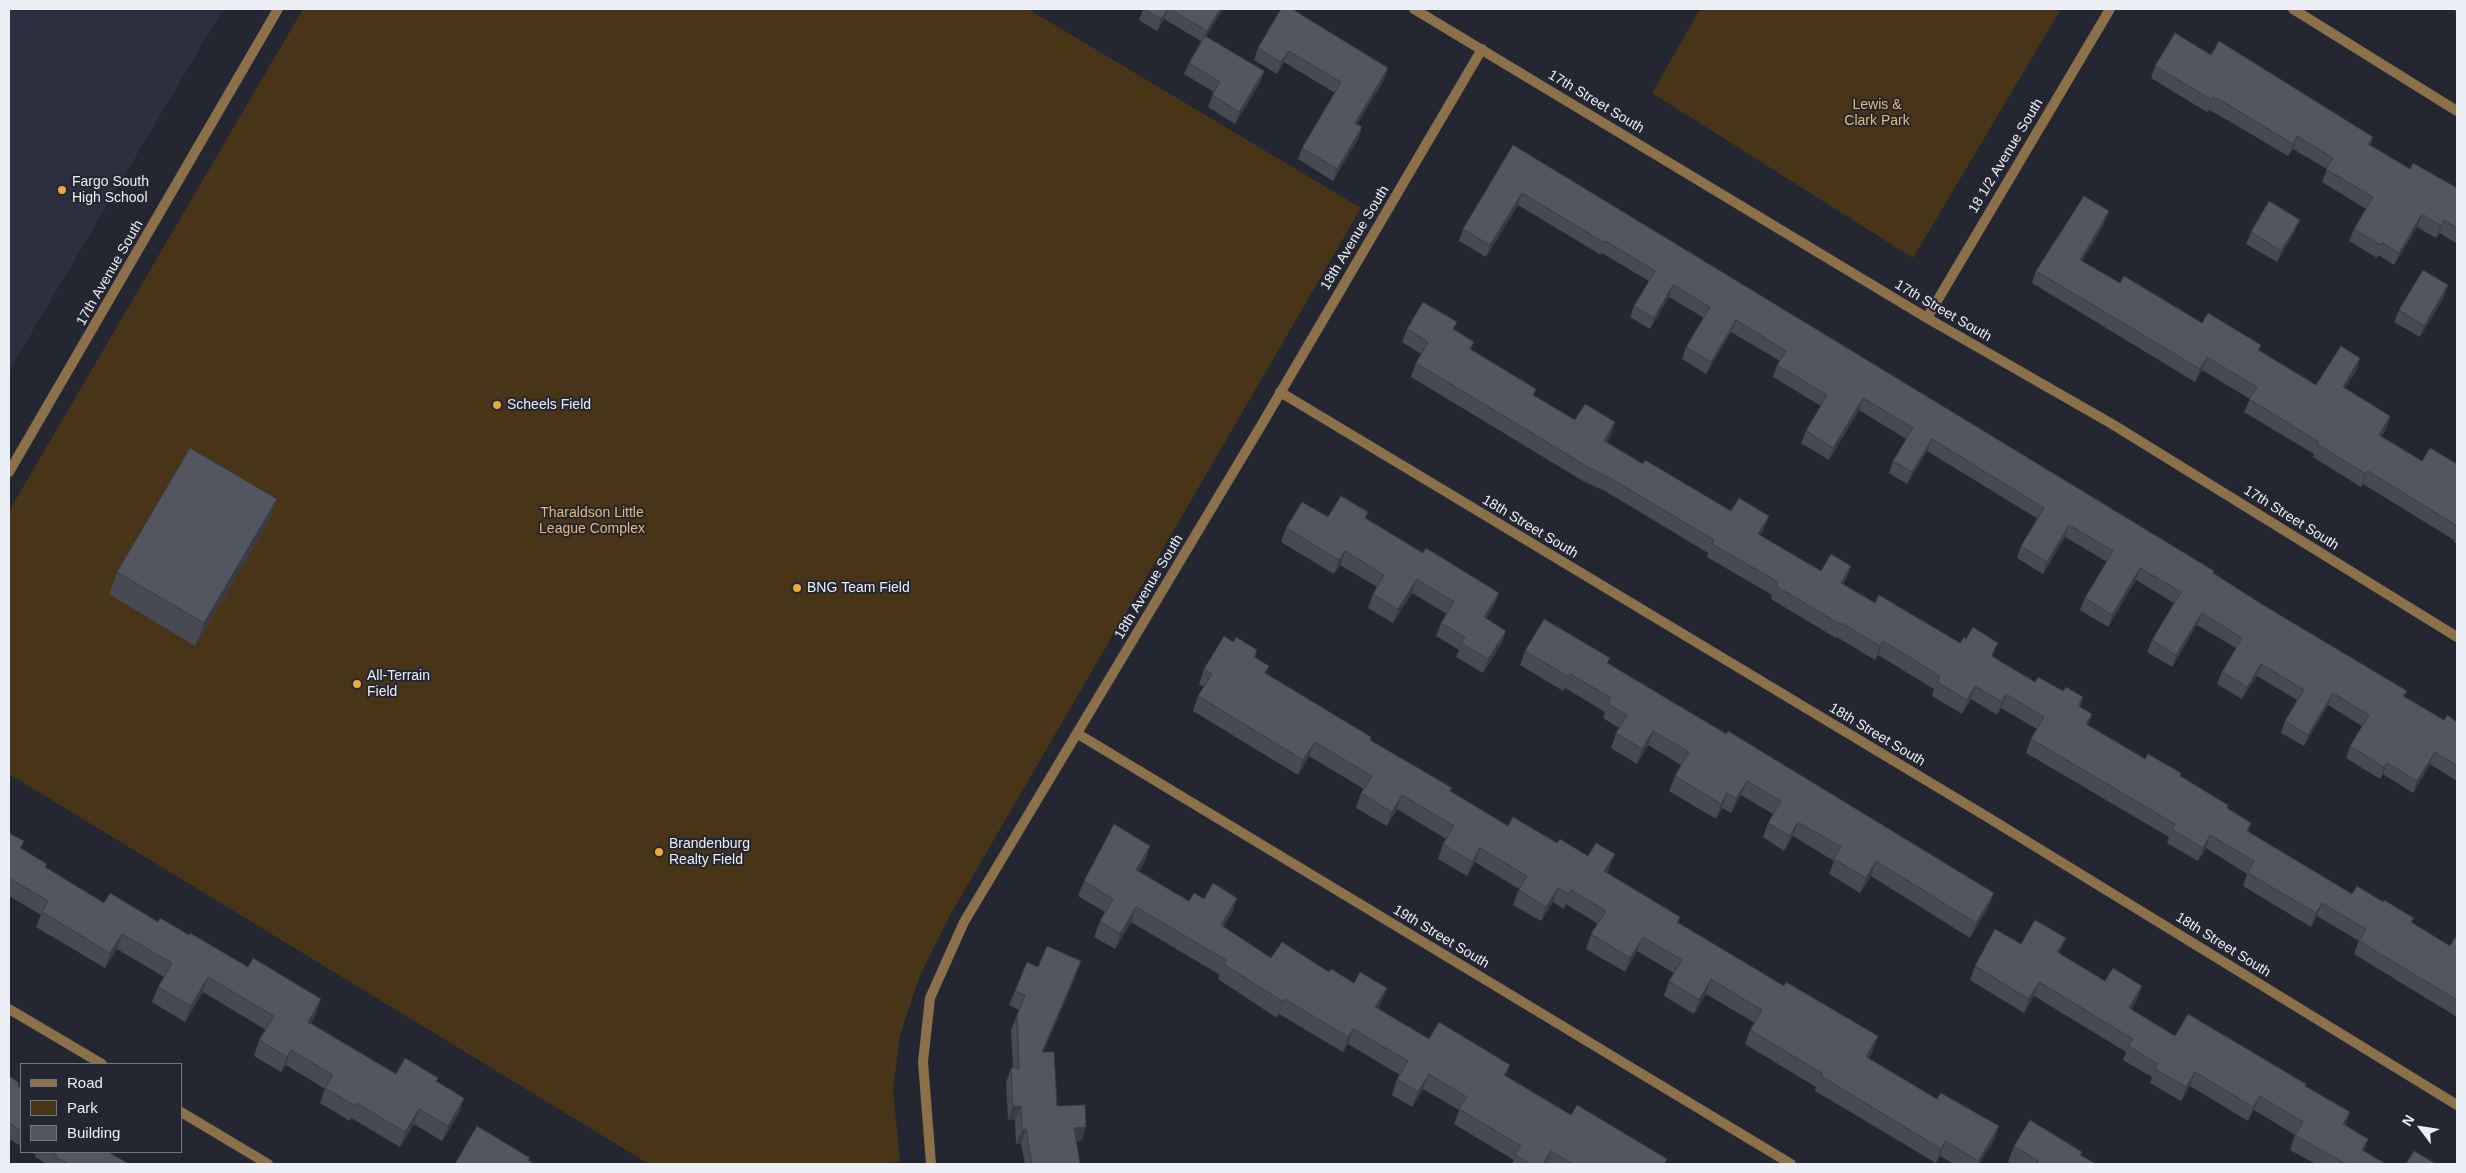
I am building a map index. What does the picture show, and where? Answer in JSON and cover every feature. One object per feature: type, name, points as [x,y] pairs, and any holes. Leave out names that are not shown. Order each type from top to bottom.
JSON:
[{"type":"street","name":"17th Avenue South","points":[[9,472],[278,9]]},
{"type":"street","name":"17th Street South","points":[[1414,9],[1927,318],[2112,424],[2457,637]]},
{"type":"street","name":"18 1/2 Avenue South","points":[[1927,318],[2110,9]]},
{"type":"street","points":[[2293,9],[2457,110]]},
{"type":"street","name":"18th Avenue South","points":[[931,1164],[923,1062],[930,998],[964,922],[1078,734],[1482,49]]},
{"type":"street","name":"18th Street South","points":[[1280,392],[1984,815],[2457,1105]]},
{"type":"street","name":"19th Street South","points":[[1078,734],[1791,1164]]},
{"type":"street","points":[[9,1008],[100,1063]]},
{"type":"street","points":[[182,1113],[268,1164]]},
{"type":"shaded area","name":"Fargo South High School","points":[[9,9],[223,9],[9,371]]},
{"type":"green space","name":"Tharaldson Little League Complex","points":[[303,9],[1028,9],[1361,208],[949,917],[920,975],[900,1035],[893,1090],[900,1161],[882,1164],[649,1164],[9,774],[9,511]]},
{"type":"green space","name":"Lewis & Clark Park","points":[[1700,9],[2061,9],[1913,258],[1652,93]]},
{"type":"building","points":[[1144,9],[1168,9],[1161,19]]},
{"type":"building","points":[[1170,9],[1220,9],[1207,31]]},
{"type":"building","points":[[1281,9],[1292,9],[1388,68],[1355,123],[1362,127],[1337,169],[1302,148],[1341,82],[1289,51],[1281,62],[1258,48]]},
{"type":"building","points":[[2175,33],[2211,55],[2219,41],[2373,137],[2368,144],[2410,169],[2413,163],[2457,188],[2457,228],[2444,220],[2441,226],[2422,214],[2399,253],[2354,229],[2373,197],[2326,169],[2333,158],[2297,136],[2293,144],[2222,101],[2213,97],[2212,100],[2155,66]]},
{"type":"building","points":[[1205,36],[1264,71],[1239,112],[1212,95],[1220,82],[1189,63]]},
{"type":"building","points":[[1513,145],[2214,571],[2213,573],[2268,608],[2407,691],[2403,696],[2444,720],[2447,715],[2457,722],[2457,766],[2435,752],[2417,781],[2387,763],[2384,767],[2350,746],[2369,715],[2333,693],[2308,735],[2285,721],[2304,690],[2261,664],[2247,687],[2222,672],[2242,638],[2202,613],[2176,655],[2152,640],[2181,592],[2140,568],[2112,615],[2085,598],[2113,551],[2069,525],[2047,562],[2021,546],[2044,508],[1932,439],[1912,472],[1893,461],[1913,428],[1863,398],[1833,448],[1806,431],[1827,395],[1777,365],[1786,351],[1736,320],[1711,362],[1686,347],[1710,307],[1673,285],[1654,318],[1634,306],[1655,271],[1522,193],[1490,245],[1463,229]]},
{"type":"building","points":[[2084,196],[2109,211],[2080,260],[2120,283],[2124,276],[2202,323],[2208,313],[2261,345],[2258,350],[2316,385],[2341,346],[2360,358],[2343,387],[2390,416],[2379,435],[2422,461],[2430,448],[2457,464],[2457,526],[2368,471],[2366,474],[2317,444],[2319,442],[2249,399],[2257,387],[2207,357],[2200,369],[2036,271]]},
{"type":"building","points":[[2269,201],[2300,220],[2281,251],[2251,232]]},
{"type":"building","points":[[2423,270],[2448,285],[2424,326],[2399,310]]},
{"type":"building","points":[[1423,302],[1457,322],[1453,329],[1474,342],[1470,349],[1536,389],[1533,395],[1575,420],[1585,404],[1615,422],[1604,441],[1643,464],[1645,460],[1731,511],[1739,498],[1769,516],[1758,534],[1821,571],[1831,554],[1851,566],[1841,583],[1875,603],[1879,595],[1960,643],[1964,637],[1966,639],[1973,627],[1998,643],[1992,654],[1993,657],[2035,682],[2038,677],[2063,691],[2066,687],[2083,697],[2078,706],[2092,714],[2086,724],[2145,759],[2148,754],[2181,773],[2180,776],[2228,805],[2227,808],[2251,823],[2247,831],[2352,894],[2357,886],[2383,902],[2384,900],[2414,918],[2411,922],[2450,946],[2457,935],[2457,1000],[2359,941],[2366,929],[2322,903],[2316,913],[2248,873],[2254,861],[2210,835],[2203,848],[2172,829],[2175,824],[2031,739],[2044,717],[2006,694],[2002,702],[1975,686],[1967,700],[1937,682],[1940,676],[1883,641],[1880,646],[1842,623],[1841,625],[1776,586],[1778,582],[1712,544],[1714,540],[1610,478],[1588,467],[1416,363],[1428,342],[1407,329]]},
{"type":"building","points":[[190,448],[277,499],[204,623],[117,572]]},
{"type":"building","points":[[1341,496],[1368,512],[1365,518],[1423,553],[1426,548],[1499,593],[1484,617],[1506,631],[1488,659],[1461,643],[1465,637],[1441,623],[1454,602],[1417,579],[1398,609],[1373,594],[1384,575],[1345,551],[1339,560],[1286,528],[1302,502],[1328,517]]},
{"type":"building","points":[[1544,619],[1610,658],[1607,663],[1726,734],[1728,731],[1994,893],[1976,923],[1876,861],[1866,878],[1834,859],[1841,847],[1798,822],[1790,836],[1768,823],[1781,801],[1747,781],[1736,799],[1727,793],[1721,804],[1675,776],[1689,752],[1653,731],[1642,749],[1616,733],[1627,715],[1608,704],[1611,698],[1570,674],[1569,677],[1525,651]]},
{"type":"building","points":[[1224,636],[1233,642],[1236,637],[1257,650],[1254,657],[1269,666],[1265,673],[1371,737],[1370,740],[1452,788],[1450,791],[1508,826],[1513,817],[1557,843],[1560,839],[1588,856],[1596,843],[1615,854],[1604,871],[1680,917],[1677,922],[1784,986],[1786,982],[1878,1036],[1866,1057],[1937,1099],[1941,1093],[1999,1126],[1978,1161],[1945,1141],[1941,1149],[1821,1076],[1822,1073],[1750,1030],[1762,1010],[1711,979],[1699,1000],[1669,981],[1682,960],[1643,937],[1630,958],[1591,934],[1606,911],[1571,890],[1569,894],[1558,888],[1546,907],[1519,890],[1527,876],[1480,848],[1472,862],[1443,844],[1454,826],[1402,795],[1392,812],[1361,793],[1372,776],[1315,742],[1303,760],[1198,696],[1212,674],[1204,669]]},
{"type":"building","points":[[1114,824],[1150,846],[1136,870],[1189,901],[1194,893],[1204,899],[1213,883],[1237,898],[1221,925],[1271,958],[1282,942],[1329,972],[1331,969],[1354,983],[1360,972],[1387,988],[1375,1007],[1429,1039],[1439,1022],[1510,1065],[1504,1075],[1571,1115],[1577,1105],[1667,1159],[1664,1164],[1573,1164],[1551,1151],[1543,1164],[1531,1164],[1515,1155],[1521,1146],[1459,1109],[1467,1097],[1429,1074],[1418,1092],[1397,1079],[1408,1061],[1353,1029],[1348,1037],[1285,999],[1283,1002],[1224,964],[1226,960],[1136,907],[1120,934],[1100,921],[1113,899],[1084,881]]},
{"type":"building","points":[[9,833],[24,841],[20,848],[47,864],[45,867],[104,903],[110,893],[158,922],[160,918],[189,935],[190,933],[248,967],[253,958],[321,999],[308,1022],[396,1074],[405,1058],[438,1078],[436,1081],[464,1098],[448,1126],[419,1109],[405,1132],[357,1103],[355,1106],[325,1088],[333,1075],[291,1050],[287,1057],[259,1040],[274,1016],[208,977],[191,1006],[158,987],[172,963],[122,934],[110,953],[42,912],[48,901],[9,878]]},
{"type":"building","points":[[2035,920],[2066,938],[2057,952],[2105,981],[2113,968],[2142,986],[2129,1008],[2175,1036],[2188,1014],[2350,1112],[2343,1124],[2368,1139],[2362,1150],[2386,1164],[2346,1164],[2295,1135],[2303,1122],[2260,1096],[2253,1107],[2195,1072],[2186,1087],[2155,1069],[2158,1064],[2128,1046],[2133,1039],[2039,982],[2029,999],[1975,966],[1995,929],[2021,944]]},
{"type":"building","points":[[1047,946],[1081,961],[1042,1052],[1054,1052],[1057,1106],[1085,1105],[1086,1127],[1074,1128],[1080,1164],[1032,1164],[1026,1129],[1022,1130],[1021,1106],[1013,1106],[1011,1068],[1019,1068],[1017,1015],[1025,996],[1015,991],[1027,962],[1038,967]]},
{"type":"building","points":[[9,1076],[19,1083],[18,1086],[20,1087],[20,1130],[9,1123]]},
{"type":"building","points":[[2030,1120],[2082,1152],[2080,1155],[2096,1164],[2037,1164],[2038,1161],[2014,1146]]},
{"type":"building","points":[[477,1126],[530,1158],[528,1160],[532,1162],[530,1164],[455,1164]]},
{"type":"building","points":[[2414,1151],[2436,1164],[2406,1164]]},
{"type":"building","points":[[54,1153],[110,1153],[129,1164],[68,1164],[55,1157],[57,1155]]},
{"type":"place","name":"Fargo South High School","points":[[62,190]]},
{"type":"place","name":"Scheels Field","points":[[497,405]]},
{"type":"place","name":"BNG Team Field","points":[[797,588]]},
{"type":"place","name":"All-Terrain Field","points":[[357,684]]},
{"type":"place","name":"Brandenburg Realty Field","points":[[659,852]]}]
